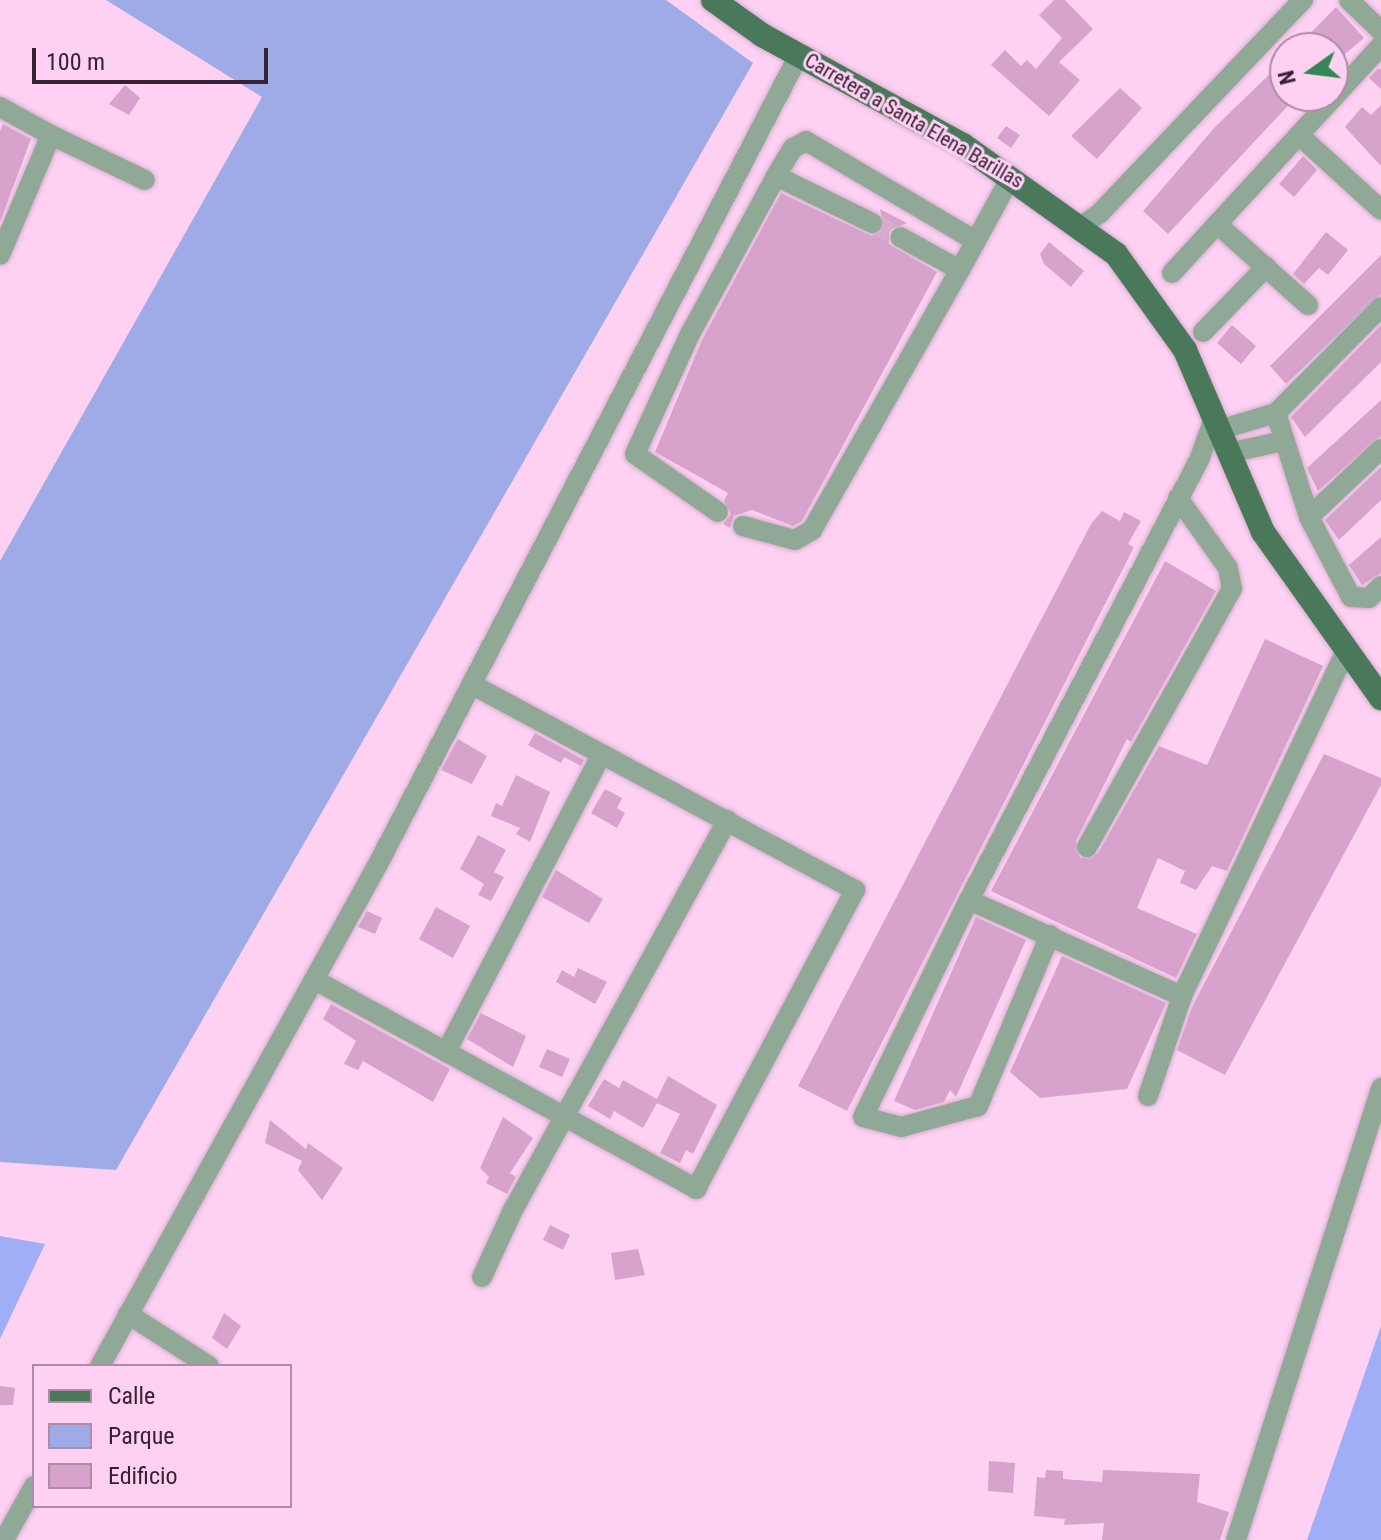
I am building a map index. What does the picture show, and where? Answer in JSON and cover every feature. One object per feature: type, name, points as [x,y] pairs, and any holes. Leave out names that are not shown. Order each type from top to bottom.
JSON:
[{"type":"main road","name":"Carretera a Santa Elena Barillas","points":[[713,0],[799,55],[1011,177],[1116,254],[1161,282],[1185,350],[1263,532],[1345,653],[1381,698]]},
{"type":"street","points":[[1081,226],[1099,214],[1303,0]]},
{"type":"street","points":[[1349,0],[1381,31]]},
{"type":"street","points":[[1161,282],[1381,46]]},
{"type":"street","points":[[101,1364],[315,980],[799,55]]},
{"type":"street","points":[[0,107],[145,180]]},
{"type":"street","points":[[0,255],[51,135]]},
{"type":"street","points":[[1299,135],[1381,210]]},
{"type":"street","points":[[718,512],[639,460],[636,447],[793,148],[806,141],[976,241]]},
{"type":"street","points":[[776,176],[872,223]]},
{"type":"street","points":[[743,526],[795,540],[812,530],[1011,177]]},
{"type":"street","points":[[1217,224],[1308,305]]},
{"type":"street","points":[[900,237],[960,270]]},
{"type":"street","points":[[1203,332],[1266,267]]},
{"type":"street","points":[[1050,935],[978,1106],[919,1125],[871,1123],[863,1117],[864,1109],[969,900],[1178,498],[1220,434],[1276,413],[1381,307]]},
{"type":"street","points":[[1276,413],[1309,517],[1351,597],[1369,598],[1381,586]]},
{"type":"street","points":[[1220,434],[1284,441]]},
{"type":"street","points":[[1309,517],[1381,449]]},
{"type":"street","points":[[1087,847],[1232,589],[1228,568],[1178,498]]},
{"type":"street","points":[[1148,1096],[1182,996],[1345,653]]},
{"type":"street","points":[[315,980],[696,1189],[855,890],[472,685]]},
{"type":"street","points":[[446,1052],[602,754]]},
{"type":"street","points":[[482,1277],[727,820]]},
{"type":"street","points":[[969,900],[1182,996]]},
{"type":"street","points":[[1236,1540],[1381,1088]]},
{"type":"street","points":[[128,1314],[206,1364]]},
{"type":"street","points":[[4,1540],[32,1490]]},
{"type":"green space","points":[[106,0],[666,0],[753,63],[116,1170],[0,1162],[0,561],[262,97]]},
{"type":"shaded area","points":[[0,1236],[45,1244],[0,1339]]},
{"type":"shaded area","points":[[1381,1326],[1381,1540],[1307,1540]]},
{"type":"building","points":[[1054,0],[1065,0],[1093,29],[1059,62],[1080,80],[1049,116],[991,65],[1005,50],[1021,66],[1027,60],[1036,69],[1062,38],[1039,15]]},
{"type":"building","points":[[1336,7],[1364,38],[1349,51],[1349,32],[1312,32]]},
{"type":"building","points":[[1379,68],[1381,70],[1381,89],[1369,78]]},
{"type":"building","points":[[1269,75],[1269,112],[1282,112],[1168,234],[1143,211],[1215,127]]},
{"type":"building","points":[[125,85],[140,98],[129,115],[109,104]]},
{"type":"building","points":[[1120,88],[1142,108],[1097,159],[1071,136]]},
{"type":"building","points":[[1381,105],[1381,166],[1345,127],[1362,107],[1371,115]]},
{"type":"building","points":[[3,124],[31,139],[0,222],[0,131]]},
{"type":"building","points":[[1006,126],[1020,135],[1011,148],[997,138]]},
{"type":"building","points":[[1303,156],[1317,170],[1294,197],[1279,184]]},
{"type":"building","points":[[781,193],[872,236],[884,228],[880,209],[907,223],[889,230],[889,244],[937,272],[802,521],[793,526],[752,510],[734,516],[730,528],[723,524],[731,514],[724,501],[728,493],[655,452],[702,340]]},
{"type":"building","points":[[1326,232],[1348,250],[1328,275],[1319,268],[1304,284],[1293,274]]},
{"type":"building","points":[[1049,242],[1084,271],[1071,287],[1044,264],[1040,254]]},
{"type":"building","points":[[1381,255],[1381,294],[1286,384],[1270,366]]},
{"type":"building","points":[[1232,325],[1256,346],[1241,364],[1217,343]]},
{"type":"building","points":[[1381,325],[1381,362],[1305,437],[1291,417]]},
{"type":"building","points":[[1381,400],[1381,436],[1318,491],[1307,468]]},
{"type":"building","points":[[1381,467],[1381,500],[1339,540],[1325,520]]},
{"type":"building","points":[[1102,511],[1120,521],[1124,512],[1141,521],[1128,544],[1134,547],[847,1111],[798,1086],[1091,524]]},
{"type":"building","points":[[1381,537],[1381,573],[1362,585],[1349,565]]},
{"type":"building","points":[[1165,561],[1216,591],[1131,742],[1127,739],[1076,841],[1080,858],[1098,853],[1159,746],[1207,765],[1265,639],[1323,666],[1227,871],[1212,866],[1196,890],[1180,883],[1185,871],[1158,858],[1137,908],[1197,934],[1176,978],[991,891]]},
{"type":"building","points":[[535,733],[584,760],[581,766],[564,757],[561,763],[528,745]]},
{"type":"building","points":[[458,739],[487,756],[472,784],[441,770]]},
{"type":"building","points":[[1324,754],[1381,778],[1381,785],[1225,1075],[1177,1050],[1192,1007]]},
{"type":"building","points":[[516,775],[550,792],[530,842],[516,834],[520,828],[491,816],[496,803],[502,806]]},
{"type":"building","points":[[605,789],[622,798],[617,808],[625,813],[617,828],[591,813]]},
{"type":"building","points":[[478,835],[506,850],[494,872],[504,877],[491,901],[478,895],[484,884],[460,869]]},
{"type":"building","points":[[556,870],[603,899],[589,923],[542,897]]},
{"type":"building","points":[[436,907],[470,926],[453,958],[419,939]]},
{"type":"building","points":[[367,911],[382,918],[375,934],[358,927]]},
{"type":"building","points":[[976,917],[1026,940],[956,1097],[950,1090],[944,1102],[915,1110],[894,1101]]},
{"type":"building","points":[[1062,956],[1166,1003],[1127,1089],[1040,1098],[1010,1072]]},
{"type":"building","points":[[578,968],[607,982],[595,1004],[556,982],[562,970],[574,977]]},
{"type":"building","points":[[331,1004],[450,1069],[433,1102],[363,1061],[358,1070],[344,1064],[356,1041],[323,1019]]},
{"type":"building","points":[[481,1013],[526,1036],[513,1067],[467,1039]]},
{"type":"building","points":[[547,1049],[570,1059],[562,1077],[539,1067]]},
{"type":"building","points":[[668,1076],[717,1105],[693,1154],[686,1150],[680,1163],[660,1153],[680,1114],[657,1103],[643,1128],[614,1111],[610,1119],[588,1106],[604,1079],[619,1088],[623,1080],[657,1099]]},
{"type":"building","points":[[503,1117],[533,1138],[510,1173],[516,1177],[507,1194],[486,1183],[489,1177],[480,1168]]},
{"type":"building","points":[[270,1120],[306,1149],[308,1143],[343,1168],[322,1200],[298,1170],[302,1161],[265,1143]]},
{"type":"building","points":[[550,1225],[570,1235],[563,1250],[543,1240]]},
{"type":"building","points":[[638,1249],[645,1275],[615,1280],[611,1253]]},
{"type":"building","points":[[224,1313],[241,1326],[227,1349],[212,1338]]},
{"type":"building","points":[[0,1386],[15,1388],[13,1405],[0,1405]]},
{"type":"building","points":[[989,1461],[1015,1463],[1013,1493],[988,1491]]},
{"type":"building","points":[[1046,1470],[1063,1471],[1063,1479],[1102,1482],[1103,1470],[1200,1474],[1197,1502],[1229,1512],[1220,1540],[1102,1540],[1104,1523],[1064,1525],[1065,1519],[1034,1516],[1037,1477],[1045,1478]]},
{"type":"tunnel","points":[[872,223],[900,237]]}]
